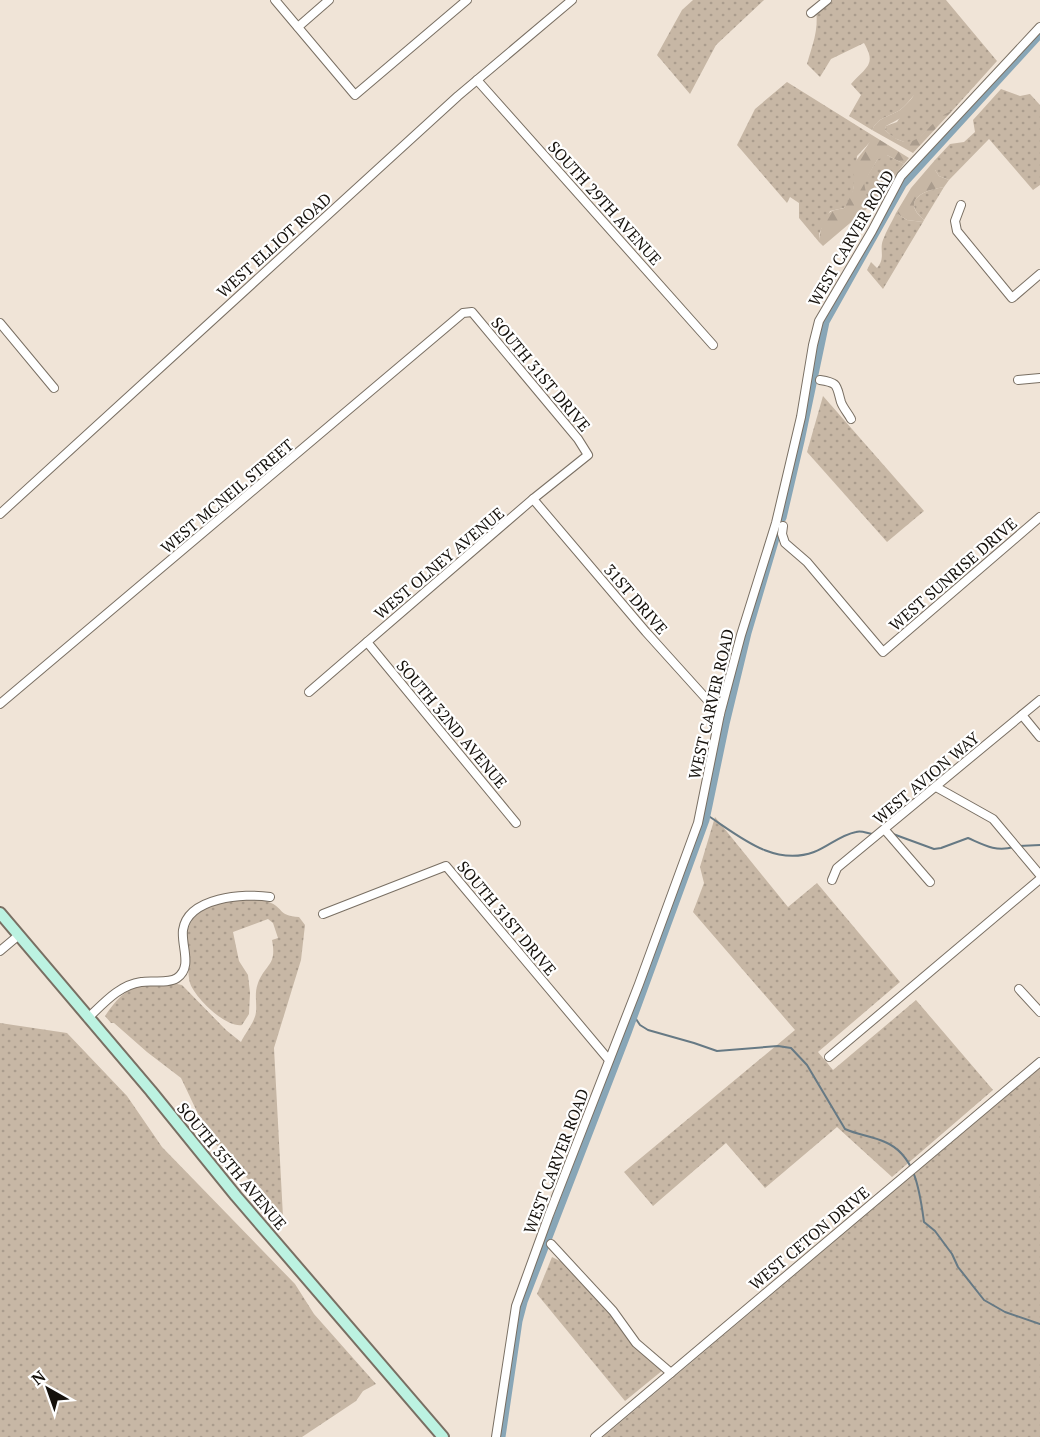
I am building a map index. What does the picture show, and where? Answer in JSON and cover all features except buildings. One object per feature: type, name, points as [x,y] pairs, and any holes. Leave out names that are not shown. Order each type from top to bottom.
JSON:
[{"type":"street","points":[[275,0],[355,95],[467,0]]},
{"type":"street","points":[[298,27],[329,0]]},
{"type":"street","name":"WEST ELLIOT ROAD","points":[[0,514],[477,80],[572,0]]},
{"type":"street","points":[[811,13],[827,0]]},
{"type":"street","name":"WEST CARVER ROAD","points":[[496,1437],[516,1306],[698,823],[720,714],[741,635],[776,523],[801,417],[819,321],[872,231],[901,176],[1040,27]]},
{"type":"street","name":"SOUTH 29TH AVENUE","points":[[477,80],[713,345]]},
{"type":"street","points":[[961,205],[955,221],[957,231],[1012,298],[1040,274]]},
{"type":"street","name":"SOUTH 31ST DRIVE","points":[[472,312],[578,439],[588,455]]},
{"type":"street","name":"WEST MCNEIL STREET","points":[[0,704],[463,313],[472,312]]},
{"type":"street","points":[[0,323],[54,388]]},
{"type":"street","points":[[1018,380],[1040,378]]},
{"type":"street","points":[[820,380],[832,382],[837,386],[841,404],[851,418]]},
{"type":"street","name":"WEST OLNEY AVENUE","points":[[309,692],[588,455]]},
{"type":"street","name":"31ST DRIVE","points":[[533,500],[720,714]]},
{"type":"street","name":"WEST SUNRISE DRIVE","points":[[783,526],[782,534],[785,543],[807,562],[883,652],[1040,517]]},
{"type":"street","name":"SOUTH 32ND AVENUE","points":[[367,642],[516,823]]},
{"type":"street","name":"WEST AVION WAY","points":[[832,880],[837,868],[1040,700]]},
{"type":"street","points":[[1022,715],[1040,737]]},
{"type":"street","points":[[830,1057],[1040,877],[993,819],[936,787]]},
{"type":"street","points":[[885,830],[930,882]]},
{"type":"street","name":"SOUTH 31ST DRIVE","points":[[323,914],[446,866],[609,1060]]},
{"type":"street","points":[[88,1018],[125,987],[138,982],[175,980],[183,972],[186,965],[183,930],[187,918],[194,911],[209,903],[236,895],[254,894],[270,897]]},
{"type":"street","name":"SOUTH 35TH AVENUE","points":[[0,913],[344,1323],[443,1437]]},
{"type":"street","points":[[0,951],[19,935]]},
{"type":"street","points":[[1019,989],[1040,1012]]},
{"type":"street","name":"WEST CETON DRIVE","points":[[595,1437],[1040,1062]]},
{"type":"street","points":[[551,1244],[614,1311],[636,1343],[671,1373]]},
{"type":"green space","points":[[693,0],[764,0],[716,45],[690,94],[657,55],[682,10]]},
{"type":"green space","points":[[830,0],[946,0],[997,61],[952,111],[917,140],[907,143],[894,138],[885,130],[886,126],[897,122],[914,95],[900,110],[881,120],[872,130],[849,116],[861,95],[851,84],[870,61],[864,43],[831,59],[820,77],[807,64],[816,31],[816,11]]},
{"type":"green space","points":[[787,82],[872,135],[872,140],[857,156],[852,196],[844,208],[830,211],[819,234],[819,242],[799,218],[799,203],[790,197],[787,203],[737,145],[755,109]]},
{"type":"green space","points":[[1001,89],[1020,96],[1030,94],[1040,105],[1040,185],[1033,190],[989,139],[949,180],[939,176],[935,170],[935,160],[950,144],[964,142],[975,132],[973,120]]},
{"type":"green space","points":[[915,95],[920,95],[915,106],[886,126],[885,130],[896,139],[906,142],[914,140],[934,122],[952,111],[913,153],[872,130],[877,122],[900,110]]},
{"type":"green space","points":[[872,135],[909,158],[904,164],[887,155],[877,160],[864,183],[869,207],[823,246],[819,242],[823,223],[829,213],[844,208],[847,203],[854,184],[852,167]]},
{"type":"green space","points":[[883,155],[904,164],[869,207],[863,183],[877,160]]},
{"type":"green space","points":[[935,160],[935,170],[939,176],[949,180],[944,187],[923,193],[918,197],[914,207],[924,220],[923,222],[907,220],[896,213],[911,188]]},
{"type":"green space","points":[[944,187],[924,220],[914,207],[918,197],[923,193]]},
{"type":"green space","points":[[896,213],[907,220],[923,222],[883,289],[867,270],[871,262],[877,268],[880,264],[883,240]]},
{"type":"green space","points":[[823,396],[924,511],[887,542],[807,452]]},
{"type":"green space","points":[[715,817],[788,907],[817,883],[900,982],[818,1052],[833,1070],[916,1000],[993,1090],[892,1177],[837,1127],[765,1188],[726,1143],[653,1206],[624,1172],[795,1030],[693,912],[704,883],[700,867]]},
{"type":"green space","points":[[239,899],[258,899],[269,902],[288,915],[299,917],[305,925],[301,960],[274,1048],[283,1217],[209,1137],[181,1078],[105,1016],[120,997],[128,991],[143,986],[177,984],[182,985],[241,1042],[255,1016],[257,987],[261,976],[272,960],[272,940],[278,938],[273,923],[268,919],[233,932],[239,961],[248,975],[250,993],[249,1014],[242,1025],[235,1025],[220,1017],[204,1004],[193,989],[189,979],[187,942],[188,929],[197,914],[214,905]]},
{"type":"green space","points":[[0,1023],[67,1033],[127,1096],[162,1147],[295,1284],[314,1314],[376,1384],[363,1391],[356,1401],[302,1437],[0,1437]]},
{"type":"green space","points":[[1040,1068],[1040,1437],[603,1437]]},
{"type":"green space","points":[[552,1257],[564,1263],[663,1370],[625,1401],[537,1294]]},
{"type":"waterway","points":[[783,518],[826,322],[903,185],[1040,35]]},
{"type":"waterway","points":[[502,1437],[519,1321],[524,1302],[628,1033],[706,820],[748,633],[777,535]]},
{"type":"waterway","points":[[707,815],[757,847],[784,855],[799,856],[814,852],[860,831],[874,834]]},
{"type":"waterway","points":[[893,834],[934,849],[968,838],[995,848],[1014,847]]},
{"type":"waterway","points":[[1019,846],[1040,845]]},
{"type":"waterway","points":[[634,1016],[640,1025],[648,1030],[717,1051],[778,1046],[791,1048],[807,1065],[845,1129],[885,1142],[904,1156],[915,1176],[924,1222],[935,1231],[952,1254],[958,1267],[984,1300],[1005,1312],[1040,1324]]}]
